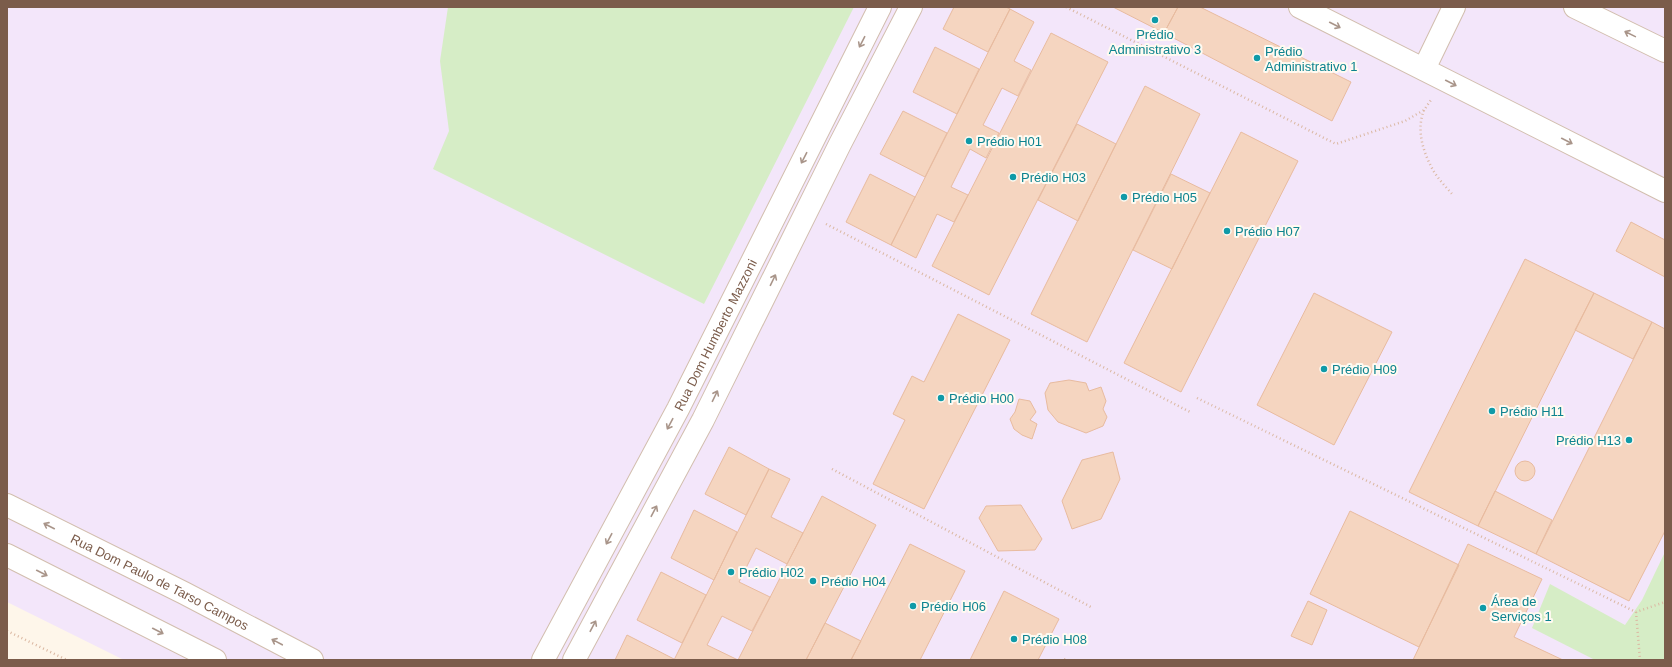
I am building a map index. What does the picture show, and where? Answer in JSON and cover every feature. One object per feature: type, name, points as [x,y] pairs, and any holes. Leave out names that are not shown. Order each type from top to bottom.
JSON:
[{"type":"street","name":"Rua Dom Humberto Mazzoni","points":[[543,660],[678,409],[880,7]]},
{"type":"street","name":"Rua Dom Humberto Mazzoni","points":[[574,660],[703,420],[805,214],[911,7]]},
{"type":"street","points":[[1300,7],[1665,191]]},
{"type":"street","points":[[1434,74],[1454,7]]},
{"type":"street","points":[[1575,7],[1665,51]]},
{"type":"street","name":"Rua Dom Paulo de Tarso Campos","points":[[7,505],[184,593],[312,660]]},
{"type":"street","points":[[7,555],[215,660]]},
{"type":"path","points":[[1066,7],[1336,144],[1405,121],[1424,110]]},
{"type":"path","points":[[1434,74],[1435,94],[1424,110],[1419,121],[1421,138],[1433,171],[1452,196]]},
{"type":"path","points":[[805,214],[1190,412]]},
{"type":"path","points":[[1197,398],[1636,612],[1665,602]]},
{"type":"path","points":[[832,469],[1091,607]]},
{"type":"path","points":[[1636,612],[1640,660]]},
{"type":"path","points":[[7,631],[66,660]]},
{"type":"shaded area","points":[[7,7],[1665,7],[1665,660],[124,660],[7,602]]},
{"type":"green space","points":[[448,7],[854,7],[704,304],[433,169],[449,131],[440,61]]},
{"type":"green space","points":[[1665,552],[1665,660],[1595,660],[1532,628],[1550,584],[1625,625],[1642,600]]},
{"type":"building","points":[[954,7],[1006,7],[1010,9],[988,52],[943,29]]},
{"type":"building","name":"Prédio Administrativo 3","points":[[1113,7],[1178,7],[1164,33]]},
{"type":"building","name":"Prédio Administrativo 1","points":[[1178,7],[1200,7],[1351,82],[1332,121],[1164,33]]},
{"type":"building","name":"Prédio H01","points":[[1010,9],[1034,22],[1014,61],[1031,70],[1018,96],[1002,88],[983,125],[999,133],[986,158],[970,149],[951,187],[968,195],[954,222],[937,214],[916,258],[891,245]]},
{"type":"building","name":"Prédio H03","points":[[1051,33],[1108,62],[989,295],[932,266]]},
{"type":"building","name":"Prédio H01","points":[[935,47],[979,69],[957,114],[913,92]]},
{"type":"building","name":"Prédio H05","points":[[1145,86],[1200,114],[1087,342],[1031,314]]},
{"type":"building","name":"Prédio H01","points":[[903,111],[947,133],[925,177],[880,154]]},
{"type":"building","name":"Prédio H03","points":[[1077,124],[1116,144],[1078,221],[1038,200]]},
{"type":"building","name":"Prédio H07","points":[[1241,132],[1298,161],[1181,392],[1124,363]]},
{"type":"building","points":[[870,174],[915,197],[891,245],[846,222]]},
{"type":"building","name":"Prédio H05","points":[[1171,174],[1210,193],[1172,269],[1133,250]]},
{"type":"building","points":[[1631,222],[1665,240],[1665,277],[1616,251]]},
{"type":"building","name":"Prédio H11","points":[[1525,259],[1594,293],[1478,526],[1409,492]]},
{"type":"building","name":"Prédio H09","points":[[1314,293],[1392,332],[1334,445],[1257,405]]},
{"type":"building","points":[[1594,293],[1652,322],[1633,359],[1575,330]]},
{"type":"building","name":"Prédio H00","points":[[958,314],[1010,340],[924,509],[873,484],[905,420],[893,414],[912,376],[924,382]]},
{"type":"building","name":"Prédio H13","points":[[1652,322],[1665,329],[1665,531],[1629,601],[1536,554]]},
{"type":"building","points":[[1069,380],[1086,383],[1089,391],[1101,387],[1106,401],[1103,409],[1107,417],[1103,426],[1086,433],[1058,422],[1048,410],[1045,393],[1050,383]]},
{"type":"building","points":[[1019,399],[1030,401],[1036,412],[1030,420],[1037,424],[1032,439],[1022,435],[1014,429],[1010,419],[1015,412]]},
{"type":"building","points":[[729,447],[769,469],[746,515],[705,494]]},
{"type":"building","points":[[1113,452],[1120,479],[1101,519],[1072,529],[1062,501],[1082,460]]},
{"type":"building","points":[[1525,461],[1532,464],[1535,471],[1532,478],[1525,481],[1518,478],[1515,471],[1518,464]]},
{"type":"building","name":"Prédio H02","points":[[769,469],[790,479],[771,517],[803,533],[787,564],[756,548],[739,582],[770,597],[752,631],[722,616],[707,645],[738,660],[674,660]]},
{"type":"building","points":[[1495,491],[1552,520],[1536,554],[1478,526]]},
{"type":"building","name":"Prédio H04","points":[[822,496],[876,525],[806,660],[738,660]]},
{"type":"building","points":[[1021,505],[1042,539],[1035,550],[998,551],[979,518],[986,506]]},
{"type":"building","name":"Prédio H02","points":[[694,510],[737,532],[714,580],[671,558]]},
{"type":"building","points":[[1350,511],[1459,565],[1419,647],[1310,594]]},
{"type":"building","name":"Prédio H06","points":[[910,544],[965,571],[920,660],[851,660]]},
{"type":"building","name":"Área de Serviços 1","points":[[1468,544],[1542,579],[1514,637],[1563,660],[1413,660]]},
{"type":"building","name":"Prédio H02","points":[[661,572],[706,595],[682,643],[637,620]]},
{"type":"building","name":"Prédio H08","points":[[1004,591],[1059,619],[1038,660],[970,660]]},
{"type":"building","points":[[1308,601],[1327,610],[1312,645],[1291,636]]},
{"type":"building","name":"Prédio H04","points":[[825,623],[861,641],[851,660],[806,660]]},
{"type":"building","points":[[627,635],[674,659],[674,660],[615,660]]},
{"type":"place","name":"Prédio Administrativo 3","points":[[1155,20]]},
{"type":"place","name":"Prédio Administrativo 1","points":[[1257,58]]},
{"type":"place","name":"Prédio H01","points":[[969,141]]},
{"type":"place","name":"Prédio H03","points":[[1013,177]]},
{"type":"place","name":"Prédio H05","points":[[1124,197]]},
{"type":"place","name":"Prédio H07","points":[[1227,231]]},
{"type":"place","name":"Prédio H09","points":[[1324,369]]},
{"type":"place","name":"Prédio H00","points":[[941,398]]},
{"type":"place","name":"Prédio H11","points":[[1492,411]]},
{"type":"place","name":"Prédio H13","points":[[1629,440]]},
{"type":"place","name":"Prédio H02","points":[[731,572]]},
{"type":"place","name":"Prédio H04","points":[[813,581]]},
{"type":"place","name":"Prédio H06","points":[[913,606]]},
{"type":"place","name":"Área de Serviços 1","points":[[1483,608]]},
{"type":"place","name":"Prédio H08","points":[[1014,639]]}]
